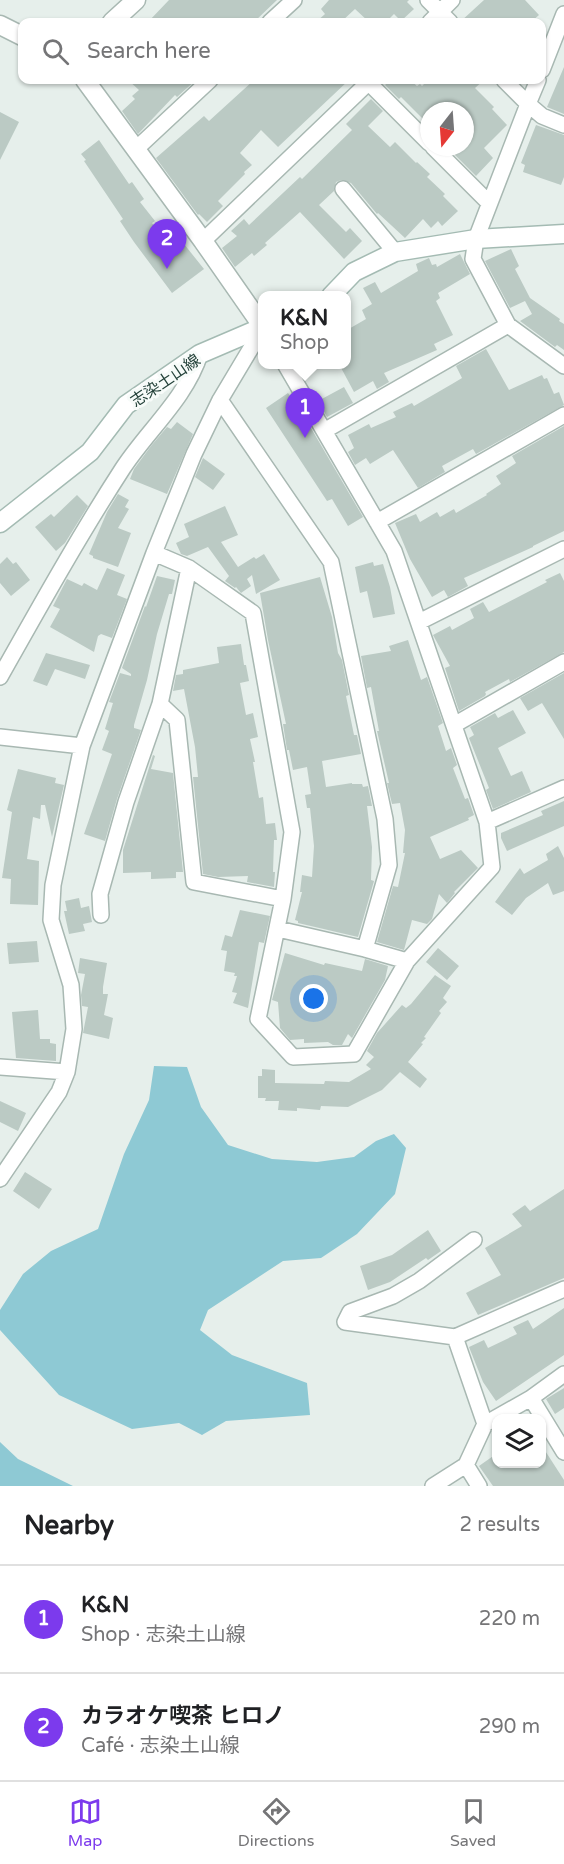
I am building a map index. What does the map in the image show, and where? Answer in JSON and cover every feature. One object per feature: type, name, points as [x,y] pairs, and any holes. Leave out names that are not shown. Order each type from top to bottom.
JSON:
[{"type":"main road","points":[[116,18],[133,1]]},
{"type":"main road","points":[[0,25],[18,34]]},
{"type":"main road","points":[[88,84],[258,320]]},
{"type":"main road","points":[[336,291],[354,272],[395,252],[476,239],[564,234]]},
{"type":"main road","name":"志染土山線","points":[[0,523],[90,452],[126,405],[200,354],[258,329]]},
{"type":"street","points":[[274,18],[294,0]]},
{"type":"street","points":[[428,0],[439,18]]},
{"type":"street","points":[[441,18],[452,0]]},
{"type":"street","points":[[546,60],[564,14]]},
{"type":"street","points":[[136,149],[206,84]]},
{"type":"street","points":[[203,241],[366,84]]},
{"type":"street","points":[[372,84],[420,134]]},
{"type":"street","points":[[508,84],[542,116],[564,125]]},
{"type":"street","points":[[536,84],[489,203],[476,239],[473,259],[507,325],[564,366]]},
{"type":"street","points":[[442,156],[489,203]]},
{"type":"street","points":[[343,189],[395,252]]},
{"type":"street","points":[[324,431],[507,325]]},
{"type":"street","points":[[0,1179],[58,1092],[67,1072],[75,1029],[71,985],[51,920],[53,885],[82,746],[154,553],[194,454],[220,400],[258,335]]},
{"type":"street","points":[[0,677],[95,512],[125,465],[193,374],[200,354]]},
{"type":"street","points":[[154,553],[189,568],[253,613],[292,832],[278,929],[258,1019],[293,1057],[354,1054],[407,961],[492,867],[487,822],[394,552],[288,369]]},
{"type":"street","points":[[220,400],[331,562],[385,819],[389,865],[365,949]]},
{"type":"street","points":[[377,522],[564,415]]},
{"type":"street","points":[[419,622],[564,549]]},
{"type":"street","points":[[101,915],[100,894],[126,802],[160,704],[189,568]]},
{"type":"street","points":[[454,725],[564,662]]},
{"type":"street","points":[[160,704],[177,720],[194,882],[283,899]]},
{"type":"street","points":[[0,737],[82,746]]},
{"type":"street","points":[[487,822],[564,788]]},
{"type":"street","points":[[278,929],[407,961]]},
{"type":"street","points":[[0,1067],[67,1072]]},
{"type":"street","points":[[474,1240],[419,1281],[393,1296],[350,1311],[345,1322],[455,1337],[564,1288]]},
{"type":"street","points":[[455,1337],[485,1424]]},
{"type":"street","points":[[433,1486],[466,1466],[485,1424],[531,1398],[564,1374]]},
{"type":"street","points":[[531,1398],[564,1452]]},
{"type":"street","points":[[466,1466],[479,1486]]},
{"type":"water","points":[[154,1066],[187,1067],[201,1107],[228,1145],[272,1159],[317,1162],[354,1157],[376,1141],[394,1134],[406,1148],[395,1194],[357,1234],[321,1258],[283,1261],[208,1310],[200,1330],[232,1355],[307,1383],[310,1415],[226,1421],[202,1435],[179,1423],[132,1429],[59,1395],[0,1330],[0,1310],[23,1274],[51,1251],[98,1229],[124,1154],[149,1100]]},
{"type":"water","points":[[0,1442],[18,1459],[73,1486],[0,1486]]},
{"type":"building","points":[[169,0],[277,0],[258,18],[152,18]]},
{"type":"building","points":[[329,0],[409,0],[407,2],[414,9],[404,18],[398,18],[394,14],[390,18],[365,18],[355,9],[345,18],[320,18],[325,14],[321,9]]},
{"type":"building","points":[[484,0],[525,0],[539,15],[536,18],[464,18]]},
{"type":"building","points":[[564,67],[564,114],[547,107]]},
{"type":"building","points":[[132,84],[192,84],[177,97],[175,95],[138,134],[122,111],[135,99],[132,96],[139,90]]},
{"type":"building","points":[[250,84],[345,84],[278,147],[261,130],[240,153],[252,165],[218,201],[223,206],[207,222],[198,215],[156,158],[204,116],[209,121]]},
{"type":"building","points":[[386,84],[415,84],[417,86],[420,84],[422,86],[424,84],[480,84],[475,88],[494,107],[492,109],[507,125],[484,148],[493,158],[476,176],[456,156],[474,156],[474,102],[420,102],[420,116],[401,97],[399,99]]},
{"type":"building","points":[[371,99],[383,111],[368,126],[390,147],[395,142],[430,174],[427,177],[445,194],[443,196],[458,211],[442,226],[438,221],[431,228],[423,219],[405,238],[377,214],[351,183],[341,180],[336,182],[334,191],[319,205],[346,232],[350,228],[362,241],[344,259],[300,212],[254,256],[252,253],[235,267],[222,248],[237,236],[231,231],[244,219],[249,225],[300,177],[302,179],[352,130],[346,124]]},
{"type":"building","points":[[0,112],[19,122],[0,160]]},
{"type":"building","points":[[536,125],[564,135],[564,177],[561,185],[523,172],[525,165],[521,163]]},
{"type":"building","points":[[99,140],[129,184],[132,182],[144,199],[140,202],[155,221],[152,223],[170,248],[180,239],[204,269],[172,293],[120,221],[123,219],[84,161],[86,160],[81,154]]},
{"type":"building","points":[[511,249],[519,266],[515,269],[530,298],[564,324],[564,350],[557,345],[555,347],[520,321],[532,314],[525,301],[510,308],[485,261]]},
{"type":"building","points":[[460,254],[470,274],[438,293],[440,298],[436,301],[453,335],[434,344],[437,350],[384,373],[389,382],[377,389],[373,381],[354,392],[342,369],[351,369],[351,328],[366,319],[362,310],[372,304],[363,288],[375,282],[381,293],[418,271],[416,264],[429,258],[432,265],[436,264],[437,267]]},
{"type":"building","points":[[486,349],[509,390],[542,375],[544,379],[547,378],[554,394],[559,392],[564,405],[476,454],[473,449],[442,466],[445,472],[418,488],[393,450],[370,464],[366,458],[355,465],[348,452],[354,448],[348,435],[369,424],[371,428],[396,417],[393,412],[412,403],[414,406],[462,378],[456,366]]},
{"type":"building","points":[[344,387],[353,403],[327,417],[318,401]]},
{"type":"building","points":[[288,393],[301,411],[363,517],[348,526],[332,499],[327,501],[266,408]]},
{"type":"building","points":[[177,422],[193,434],[167,494],[130,479],[134,469],[151,446],[167,427],[171,429]]},
{"type":"building","points":[[564,426],[564,531],[464,578],[468,586],[448,597],[444,590],[432,597],[410,559],[395,523],[416,514],[420,522],[437,512],[440,517],[454,509],[456,513],[501,484],[496,476],[516,463],[512,456]]},
{"type":"building","points":[[203,458],[225,474],[213,490],[195,477]]},
{"type":"building","points":[[118,494],[129,500],[125,507],[129,509],[118,528],[131,533],[118,567],[93,558],[89,554],[107,512]]},
{"type":"building","points":[[77,495],[88,506],[65,543],[56,551],[35,527],[51,514],[54,517]]},
{"type":"building","points":[[225,506],[238,535],[221,542],[238,567],[264,554],[280,580],[256,594],[252,575],[247,579],[251,586],[241,593],[225,581],[229,576],[208,547],[187,556],[181,554],[176,543],[189,537],[184,524]]},
{"type":"building","points":[[7,557],[13,564],[16,562],[30,580],[11,596],[0,583],[0,564]]},
{"type":"building","points":[[373,562],[374,566],[383,564],[395,614],[373,618],[367,591],[360,593],[355,567]]},
{"type":"building","points":[[107,568],[125,575],[117,595],[127,599],[112,638],[101,634],[98,636],[94,652],[50,627],[60,609],[53,606],[67,579],[82,586],[84,583],[97,590]]},
{"type":"building","points":[[560,573],[564,581],[564,652],[510,682],[509,679],[485,692],[485,696],[459,711],[445,668],[450,666],[433,635],[450,626],[452,630],[474,618],[470,609],[483,602],[489,612]]},
{"type":"building","points":[[157,576],[175,580],[157,634],[134,725],[134,728],[141,730],[105,841],[84,834],[112,754],[102,750],[109,731],[105,729],[113,703],[109,702],[120,673],[131,676],[122,668]]},
{"type":"building","points":[[320,577],[332,617],[338,653],[342,660],[349,695],[346,696],[354,735],[357,735],[361,754],[322,761],[326,787],[352,783],[362,784],[363,787],[368,786],[372,806],[367,806],[372,847],[371,880],[374,881],[358,937],[298,923],[295,920],[302,892],[300,892],[302,875],[312,877],[314,846],[310,808],[307,808],[305,795],[311,794],[307,767],[293,770],[289,750],[287,750],[283,724],[286,724],[260,593]]},
{"type":"building","points":[[408,640],[421,680],[427,677],[443,723],[438,726],[446,751],[451,748],[457,765],[453,768],[474,815],[468,818],[469,820],[430,837],[440,859],[461,850],[478,868],[454,892],[447,903],[439,894],[432,919],[427,924],[412,920],[404,950],[377,942],[393,886],[398,887],[405,853],[403,853],[405,830],[400,803],[392,804],[377,731],[379,731],[371,687],[367,688],[361,656],[391,651],[389,646]]},
{"type":"building","points":[[241,644],[249,681],[240,683],[246,715],[253,713],[258,737],[250,739],[259,798],[263,797],[266,824],[275,823],[277,840],[274,840],[274,887],[247,882],[248,876],[218,877],[203,874],[193,777],[198,777],[195,747],[184,689],[173,691],[176,675],[183,674],[183,670],[219,663],[217,647]]},
{"type":"building","points":[[46,653],[90,665],[85,679],[55,669],[47,686],[33,681]]},
{"type":"building","points":[[564,673],[564,739],[542,703],[528,711],[520,698]]},
{"type":"building","points":[[513,710],[526,733],[498,748],[511,776],[522,771],[531,792],[493,809],[486,790],[489,788],[469,738],[474,735],[470,727],[495,713],[498,718]]},
{"type":"building","points":[[153,755],[155,756],[151,769],[173,773],[183,872],[176,872],[176,878],[151,879],[151,872],[123,873],[123,850]]},
{"type":"building","points":[[18,769],[56,778],[55,783],[64,785],[52,837],[45,805],[41,805],[40,819],[33,817],[27,859],[39,861],[38,905],[10,904],[11,879],[2,878],[12,812],[7,810]]},
{"type":"building","points":[[564,801],[564,826],[507,851],[501,833],[543,815],[541,811]]},
{"type":"building","points":[[558,846],[564,858],[564,891],[553,895],[548,883],[526,898],[512,915],[495,902],[520,868],[524,874],[548,860],[546,854]]},
{"type":"building","points":[[79,898],[81,908],[89,906],[92,922],[83,924],[85,931],[69,934],[64,911],[67,911],[65,901]]},
{"type":"building","points":[[240,910],[270,916],[264,943],[259,942],[248,1008],[233,1003],[237,993],[232,992],[237,976],[234,976],[235,973],[224,971],[227,951],[221,950],[225,935],[232,937]]},
{"type":"building","points":[[37,941],[39,962],[9,964],[7,943]]},
{"type":"building","points":[[438,948],[459,966],[447,980],[426,962]]},
{"type":"building","points":[[285,953],[324,965],[325,963],[362,971],[365,959],[388,966],[385,980],[352,1038],[348,1034],[342,1045],[333,1045],[328,1042],[304,1043],[304,1039],[290,1040],[280,1028],[278,1002],[272,1000]]},
{"type":"building","points":[[80,958],[107,963],[103,994],[108,994],[104,1015],[113,1018],[109,1039],[83,1033],[88,1007],[82,1006],[81,995],[85,974],[78,973]]},
{"type":"building","points":[[435,975],[451,986],[443,998],[447,1002],[439,1011],[441,1013],[424,1037],[426,1038],[421,1043],[423,1044],[408,1062],[427,1079],[420,1088],[400,1072],[382,1090],[348,1107],[321,1106],[320,1110],[297,1108],[297,1111],[278,1110],[279,1101],[265,1101],[266,1098],[258,1098],[258,1076],[262,1076],[262,1069],[275,1070],[275,1083],[324,1084],[325,1081],[349,1082],[371,1069],[366,1065],[374,1057],[367,1051],[377,1033],[402,1005],[406,1008],[411,1004]]},
{"type":"building","points":[[38,1010],[40,1039],[50,1039],[50,1043],[56,1044],[56,1061],[16,1058],[12,1012]]},
{"type":"building","points":[[0,1101],[26,1113],[18,1131],[0,1122]]},
{"type":"building","points":[[25,1172],[52,1189],[39,1209],[13,1191]]},
{"type":"building","points":[[564,1189],[564,1278],[478,1315],[466,1293],[501,1275],[485,1248],[522,1226],[512,1214],[525,1205],[530,1211]]},
{"type":"building","points":[[428,1230],[441,1251],[428,1260],[426,1258],[390,1282],[368,1290],[360,1266],[392,1255]]},
{"type":"building","points":[[564,1308],[564,1355],[496,1401],[483,1382],[469,1347],[484,1340],[488,1348],[517,1334],[513,1327],[528,1320],[533,1329]]},
{"type":"building","points":[[564,1388],[564,1408],[555,1414],[546,1399]]},
{"type":"building","points":[[546,1452],[564,1480],[564,1486],[493,1486],[479,1466],[492,1457],[492,1468],[546,1468]]},
{"type":"place","name":"カラオケ喫茶 ヒロノ","points":[[167,269]]},
{"type":"place","name":"K&N","points":[[305,438]]}]
